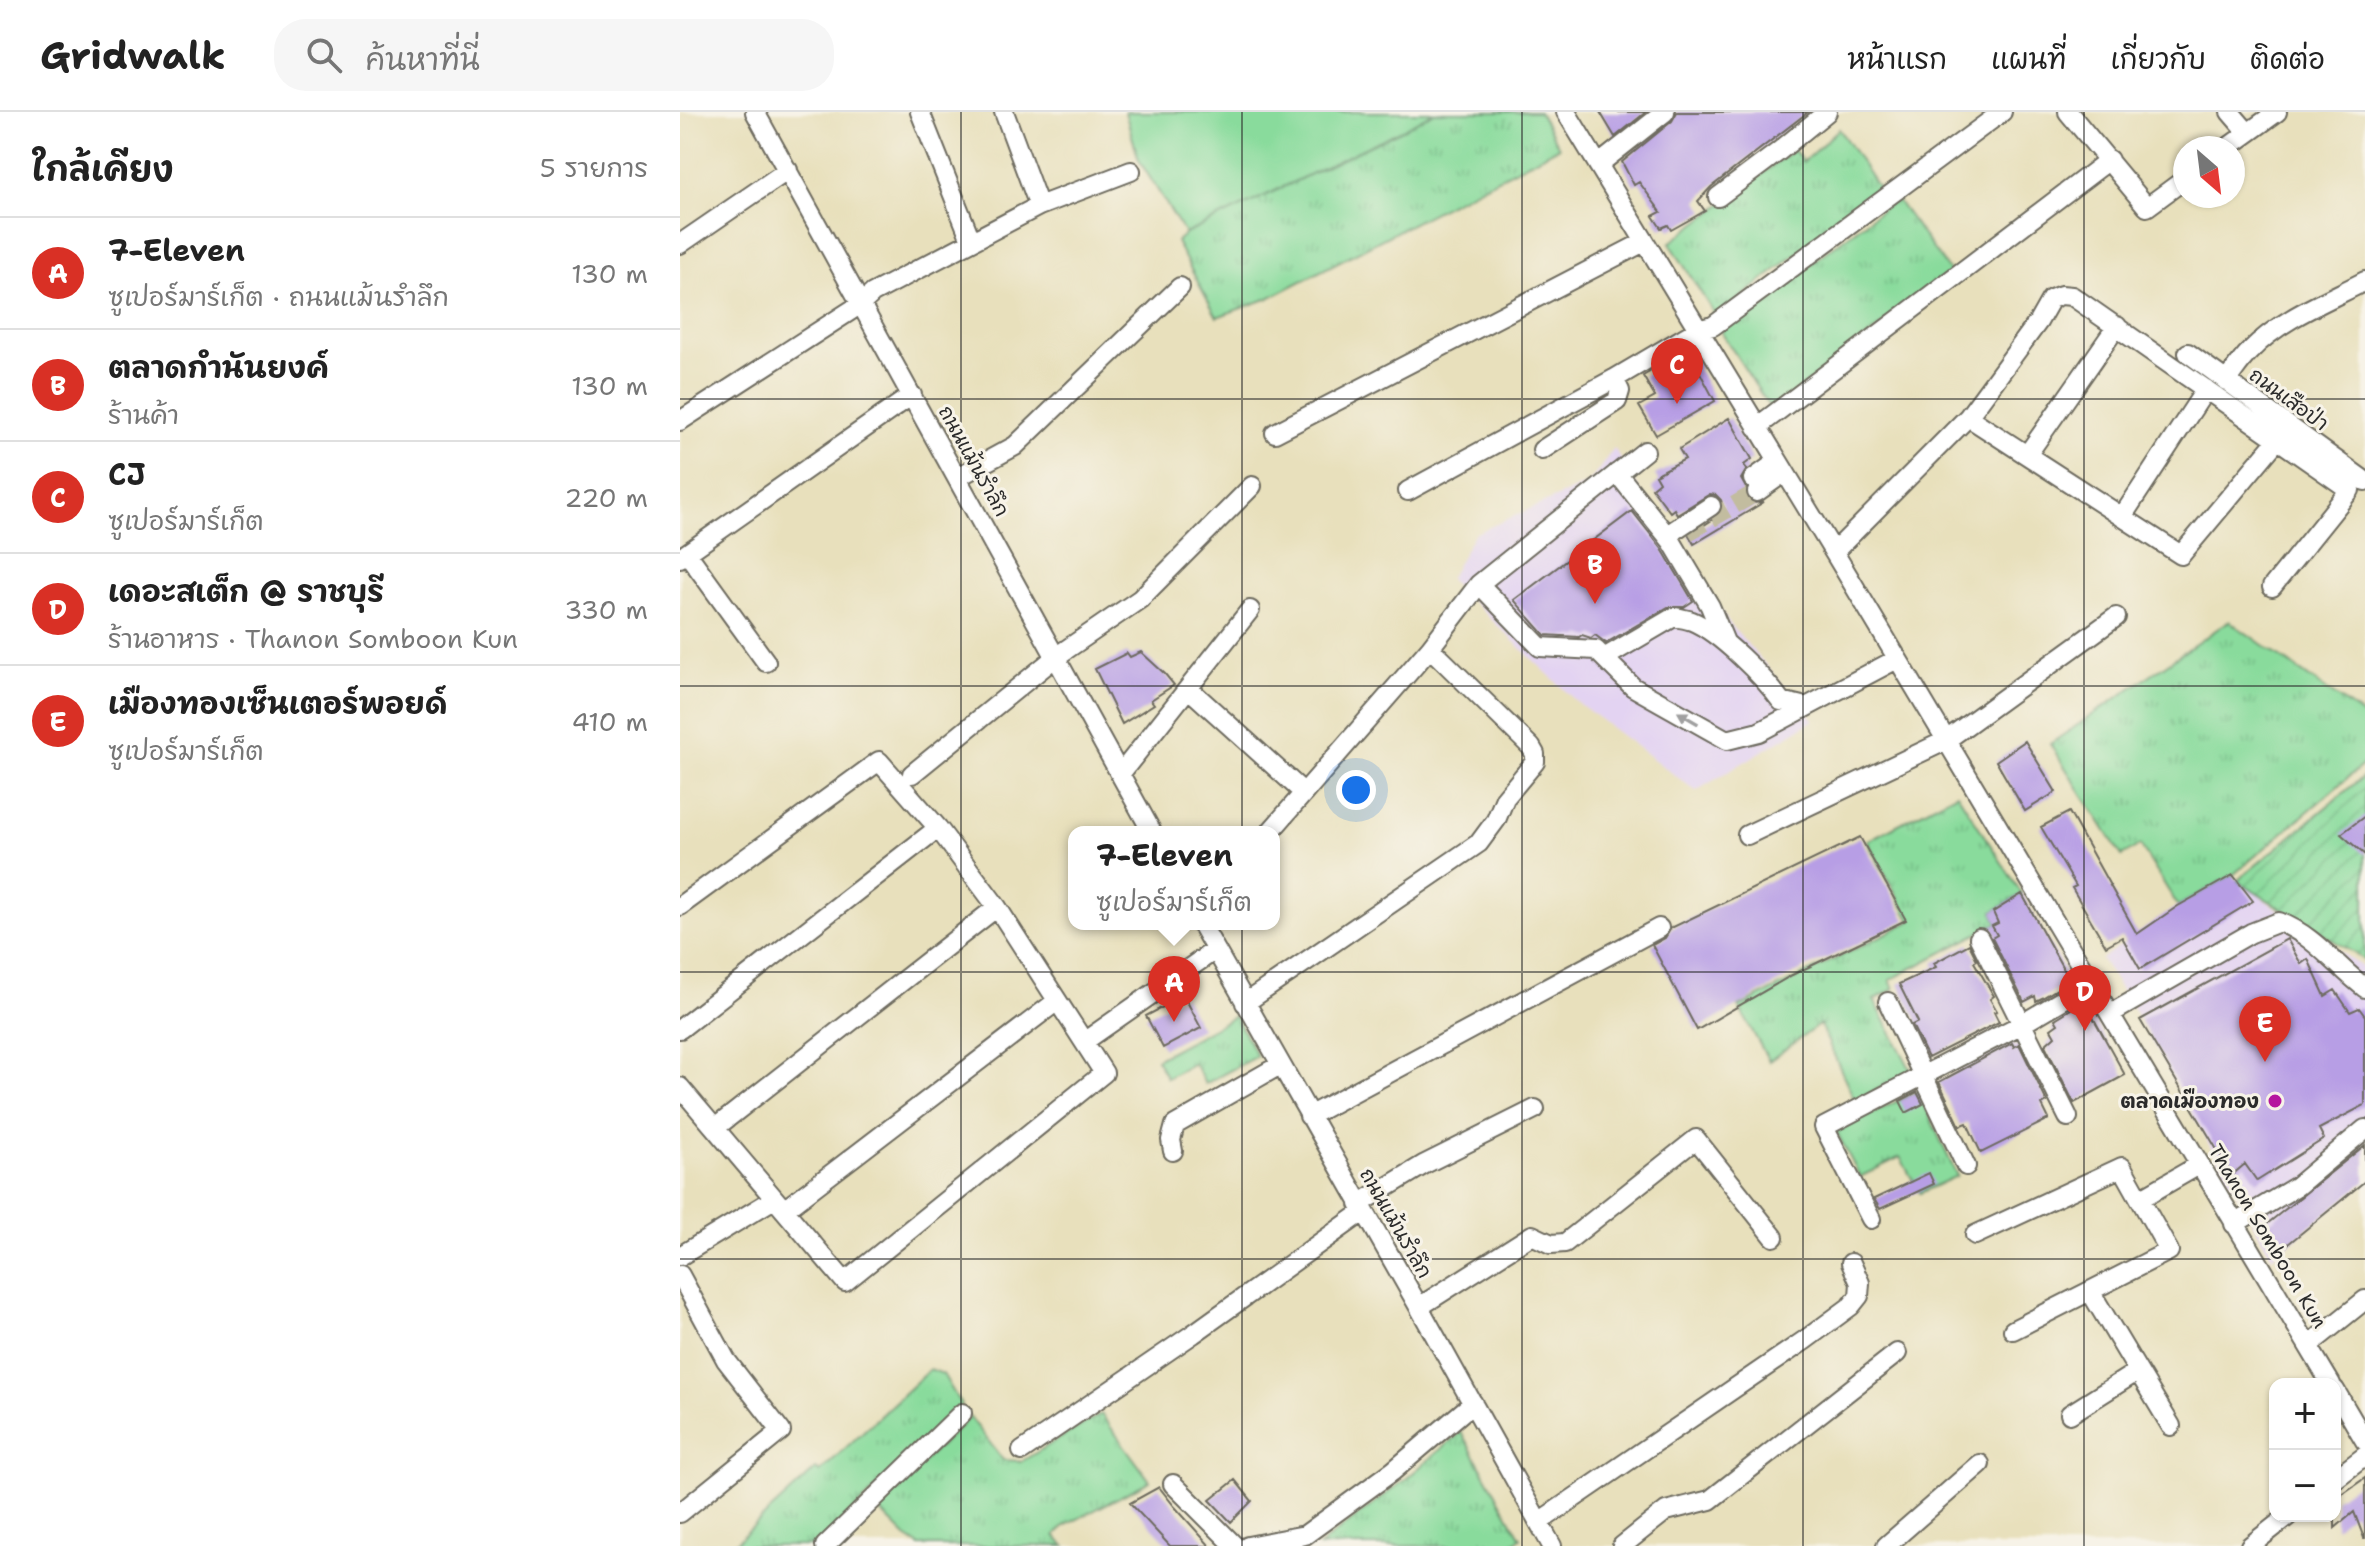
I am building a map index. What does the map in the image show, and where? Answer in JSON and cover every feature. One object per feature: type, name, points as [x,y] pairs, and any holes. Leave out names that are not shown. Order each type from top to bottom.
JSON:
[{"type":"street","name":"ถนนแม้นรำลึก","points":[[755,112],[1149,826]]},
{"type":"street","points":[[920,112],[971,240]]},
{"type":"street","points":[[1004,112],[1039,206]]},
{"type":"street","name":"Thanon Somboon Kun","points":[[1566,112],[1834,552],[2328,1378]]},
{"type":"street","points":[[1598,165],[1665,112]]},
{"type":"street","points":[[1718,197],[1827,112]]},
{"type":"street","points":[[1408,491],[1614,379],[1697,330],[1713,326],[2002,112]]},
{"type":"street","points":[[2068,112],[2147,207],[2173,188]]},
{"type":"street","points":[[2230,112],[2248,133]]},
{"type":"street","points":[[2244,136],[2277,112]]},
{"type":"street","points":[[1757,427],[2109,160]]},
{"type":"street","points":[[680,244],[788,170]]},
{"type":"street","points":[[680,421],[861,304],[873,293],[1039,206],[1131,171]]},
{"type":"street","points":[[1275,433],[1644,242]]},
{"type":"street","points":[[2226,381],[2249,351],[2264,339],[2285,324],[2365,281]]},
{"type":"street","points":[[958,477],[1015,446],[1180,287]]},
{"type":"street","points":[[1834,552],[1968,417],[2038,322],[2051,299],[2061,295],[2072,296],[2117,326],[2350,490],[2272,587]]},
{"type":"street","points":[[2027,455],[2117,326]]},
{"type":"street","name":"ถนนเสือป่า","points":[[2188,353],[2364,479]]},
{"type":"street","points":[[1542,450],[1617,401],[1620,391],[1614,379]]},
{"type":"street","points":[[2122,517],[2206,389]]},
{"type":"street","points":[[766,662],[684,556],[912,395]]},
{"type":"street","points":[[1968,417],[2181,555],[2278,439]]},
{"type":"street","points":[[1275,826],[1430,648],[1479,584],[1645,451]]},
{"type":"street","points":[[1755,485],[1782,467]]},
{"type":"street","points":[[1617,473],[1676,536],[1726,644]]},
{"type":"street","points":[[912,774],[1057,656],[1140,599],[1252,486]]},
{"type":"street","points":[[1676,536],[1711,506]]},
{"type":"street","points":[[1479,584],[1540,647],[1596,650],[1633,687],[1727,740],[1759,732],[1897,659]]},
{"type":"street","points":[[1121,773],[1250,610]]},
{"type":"street","points":[[1604,658],[1674,617],[1694,622],[1726,644],[1766,679],[1781,701],[1806,707]]},
{"type":"street","points":[[1747,835],[1945,741],[2116,617]]},
{"type":"street","points":[[1245,1003],[1479,843],[1489,832],[1505,798],[1535,762],[1531,747],[1430,648]]},
{"type":"street","points":[[1189,689],[1304,793]]},
{"type":"street","points":[[1774,724],[1778,696]]},
{"type":"street","points":[[680,906],[879,761],[938,828],[997,907],[1104,1073],[845,1282],[680,1087]]},
{"type":"street","points":[[680,1029],[938,828]]},
{"type":"street","points":[[715,1128],[997,907]]},
{"type":"street","points":[[2110,1014],[2251,933],[2279,922],[2291,926],[2317,945],[2365,988]]},
{"type":"street","points":[[1309,1116],[1659,928]]},
{"type":"street","name":"ถนนแม้นรำลึก","points":[[1204,930],[1552,1546]]},
{"type":"street","points":[[1979,938],[2068,1117]]},
{"type":"street","points":[[1085,1041],[1215,950]]},
{"type":"street","points":[[1871,1219],[1824,1127],[2022,1024],[2091,983]]},
{"type":"street","points":[[680,1256],[779,1204],[1057,1001]]},
{"type":"street","points":[[1888,1002],[1966,1166]]},
{"type":"street","points":[[1173,1151],[1171,1140],[1175,1125],[1280,1065]]},
{"type":"street","points":[[1022,1451],[1193,1334],[1425,1164],[1535,1109]]},
{"type":"street","points":[[2234,1224],[2297,1186],[2365,1129]]},
{"type":"street","points":[[1419,1307],[1532,1235],[1551,1244],[1565,1243],[1696,1139],[1774,1237]]},
{"type":"street","points":[[2140,1199],[2199,1165]]},
{"type":"street","points":[[1975,1235],[2122,1167],[2169,1251],[2013,1330]]},
{"type":"street","points":[[1539,1522],[1851,1306],[1859,1296],[1860,1283],[1851,1263]]},
{"type":"street","points":[[680,1275],[726,1360],[781,1431],[681,1511]]},
{"type":"street","points":[[2090,1291],[2171,1426]]},
{"type":"street","points":[[2309,1345],[2365,1300]]},
{"type":"street","points":[[1622,1546],[1659,1515],[1710,1500],[1897,1353]]},
{"type":"street","points":[[2070,1414],[2138,1371]]},
{"type":"street","points":[[2341,1400],[2365,1441]]},
{"type":"street","points":[[1248,1546],[1305,1535],[1393,1471],[1473,1403]]},
{"type":"street","points":[[825,1546],[962,1413]]},
{"type":"street","points":[[2341,1474],[2365,1456]]},
{"type":"street","points":[[1886,1546],[1980,1464]]},
{"type":"street","points":[[1173,1484],[1235,1546]]},
{"type":"street","points":[[2250,1546],[2280,1522]]},
{"type":"shaded area","points":[[1614,448],[1667,535],[1733,628],[1814,720],[1696,791],[1577,702],[1449,579],[1474,534],[1589,483]]},
{"type":"shaded area","name":"ตลาดเมืองทอง","points":[[2237,881],[2365,969],[2365,1182],[2272,1257],[2140,1020],[2101,959],[2178,906]]},
{"type":"green space","points":[[1125,112],[1434,112],[1185,234],[1139,160]]},
{"type":"green space","points":[[1434,112],[1539,112],[1559,147],[1269,298],[1217,317],[1176,242],[1185,234]]},
{"type":"green space","points":[[1839,129],[1879,189],[1716,317],[1670,243],[1794,150],[1803,162]]},
{"type":"green space","points":[[1896,199],[1950,272],[1772,411],[1721,332]]},
{"type":"green space","points":[[2229,621],[2365,717],[2365,763],[2233,875],[2178,906],[2140,845],[2122,856],[2050,744]]},
{"type":"green space","points":[[2365,775],[2365,960],[2237,881]]},
{"type":"green space","points":[[1957,793],[2022,894],[1993,912],[1998,923],[1890,980],[1894,989],[1874,1000],[1912,1072],[1855,1101],[1820,1024],[1769,1061],[1739,1007],[1911,921],[1867,841]]},
{"type":"green space","points":[[1235,1016],[1257,1056],[1205,1084],[1194,1063],[1167,1078],[1156,1059]]},
{"type":"green space","points":[[1918,1091],[1957,1176],[1920,1193],[1900,1157],[1860,1177],[1836,1131]]},
{"type":"green space","points":[[930,1369],[943,1374],[961,1405],[818,1546],[735,1546],[816,1469],[820,1472]]},
{"type":"green space","points":[[1101,1414],[1150,1481],[1064,1526],[1055,1536],[1065,1546],[920,1546],[906,1537],[876,1507],[970,1417],[1003,1460],[1022,1461]]},
{"type":"green space","points":[[1461,1432],[1521,1538],[1509,1546],[1319,1546],[1407,1478]]},
{"type":"building","points":[[1600,112],[1646,112],[1615,137]]},
{"type":"building","points":[[1677,112],[1808,112],[1711,187],[1698,201],[1705,211],[1671,230],[1668,225],[1661,228],[1653,216],[1661,212],[1639,182],[1634,185],[1622,162],[1672,121]]},
{"type":"building","points":[[1690,348],[1715,401],[1656,435],[1639,406],[1655,397],[1643,376]]},
{"type":"building","points":[[1729,418],[1752,459],[1744,465],[1747,469],[1741,479],[1747,498],[1753,503],[1764,502],[1694,544],[1689,535],[1718,516],[1723,506],[1721,500],[1710,494],[1677,514],[1674,509],[1670,512],[1652,488],[1659,482],[1655,475],[1685,459],[1679,449]]},
{"type":"building","points":[[1632,511],[1662,549],[1693,601],[1684,607],[1668,607],[1606,643],[1595,635],[1591,638],[1582,635],[1545,635],[1514,600]]},
{"type":"building","points":[[1141,652],[1174,685],[1151,700],[1154,704],[1122,724],[1095,669],[1127,653],[1130,657]]},
{"type":"building","points":[[2025,741],[2056,792],[2025,811],[1996,761]]},
{"type":"building","points":[[2069,812],[2137,934],[2233,875],[2253,901],[2140,969],[2122,937],[2106,946],[2072,888],[2076,886],[2041,827]]},
{"type":"building","points":[[2365,816],[2365,855],[2341,834]]},
{"type":"building","points":[[1860,837],[1906,920],[1792,975],[1697,1030],[1652,945],[1665,938],[1671,928]]},
{"type":"building","points":[[2022,894],[2070,981],[2036,1001],[2035,996],[2024,1002],[1992,938],[1997,935],[1992,926],[1998,923],[1993,912]]},
{"type":"building","points":[[2287,939],[2301,964],[2308,959],[2325,996],[2335,990],[2350,1012],[2359,1008],[2365,1016],[2365,1105],[2319,1129],[2324,1139],[2257,1181],[2245,1164],[2232,1175],[2140,1020]]},
{"type":"building","points":[[1969,944],[1977,960],[1974,962],[1994,996],[1990,999],[1999,1022],[1928,1058],[1912,1025],[1918,1022],[1899,984],[1936,967],[1934,963]]},
{"type":"building","points":[[1184,996],[1201,1028],[1163,1048],[1146,1016]]},
{"type":"building","points":[[2084,1001],[2125,1075],[2074,1103],[2045,1045],[2055,1036],[2051,1029],[2058,1024],[2055,1019]]},
{"type":"building","points":[[2012,1043],[2014,1047],[2019,1044],[2047,1102],[2042,1105],[2049,1119],[1981,1153],[1967,1123],[1960,1126],[1939,1082]]},
{"type":"building","points":[[1917,1092],[1923,1104],[1906,1113],[1900,1101]]},
{"type":"building","points":[[2365,1145],[2365,1181],[2282,1249],[2262,1228]]},
{"type":"building","points":[[1929,1173],[1934,1184],[1880,1209],[1874,1199]]},
{"type":"building","points":[[2365,1478],[2365,1538],[2354,1512],[2335,1528],[2335,1522],[2341,1522],[2341,1495]]},
{"type":"building","points":[[1235,1480],[1252,1501],[1231,1522],[1210,1500]]},
{"type":"building","points":[[1159,1487],[1210,1546],[1170,1546],[1130,1503]]},
{"type":"tunnel","points":[[1688,532],[1757,492]]},
{"type":"place","name":"CJ","points":[[1677,404]]},
{"type":"place","name":"ตลาดกำนันยงค์","points":[[1595,604]]},
{"type":"place","name":"7-Eleven","points":[[1174,1022]]},
{"type":"place","name":"เดอะสเต็ก @ ราชบุรี","points":[[2085,1031]]},
{"type":"place","name":"เมืองทองเซ็นเตอร์พอยด์","points":[[2265,1062]]},
{"type":"place","name":"ตลาดเมืองทอง","points":[[2275,1101]]}]
